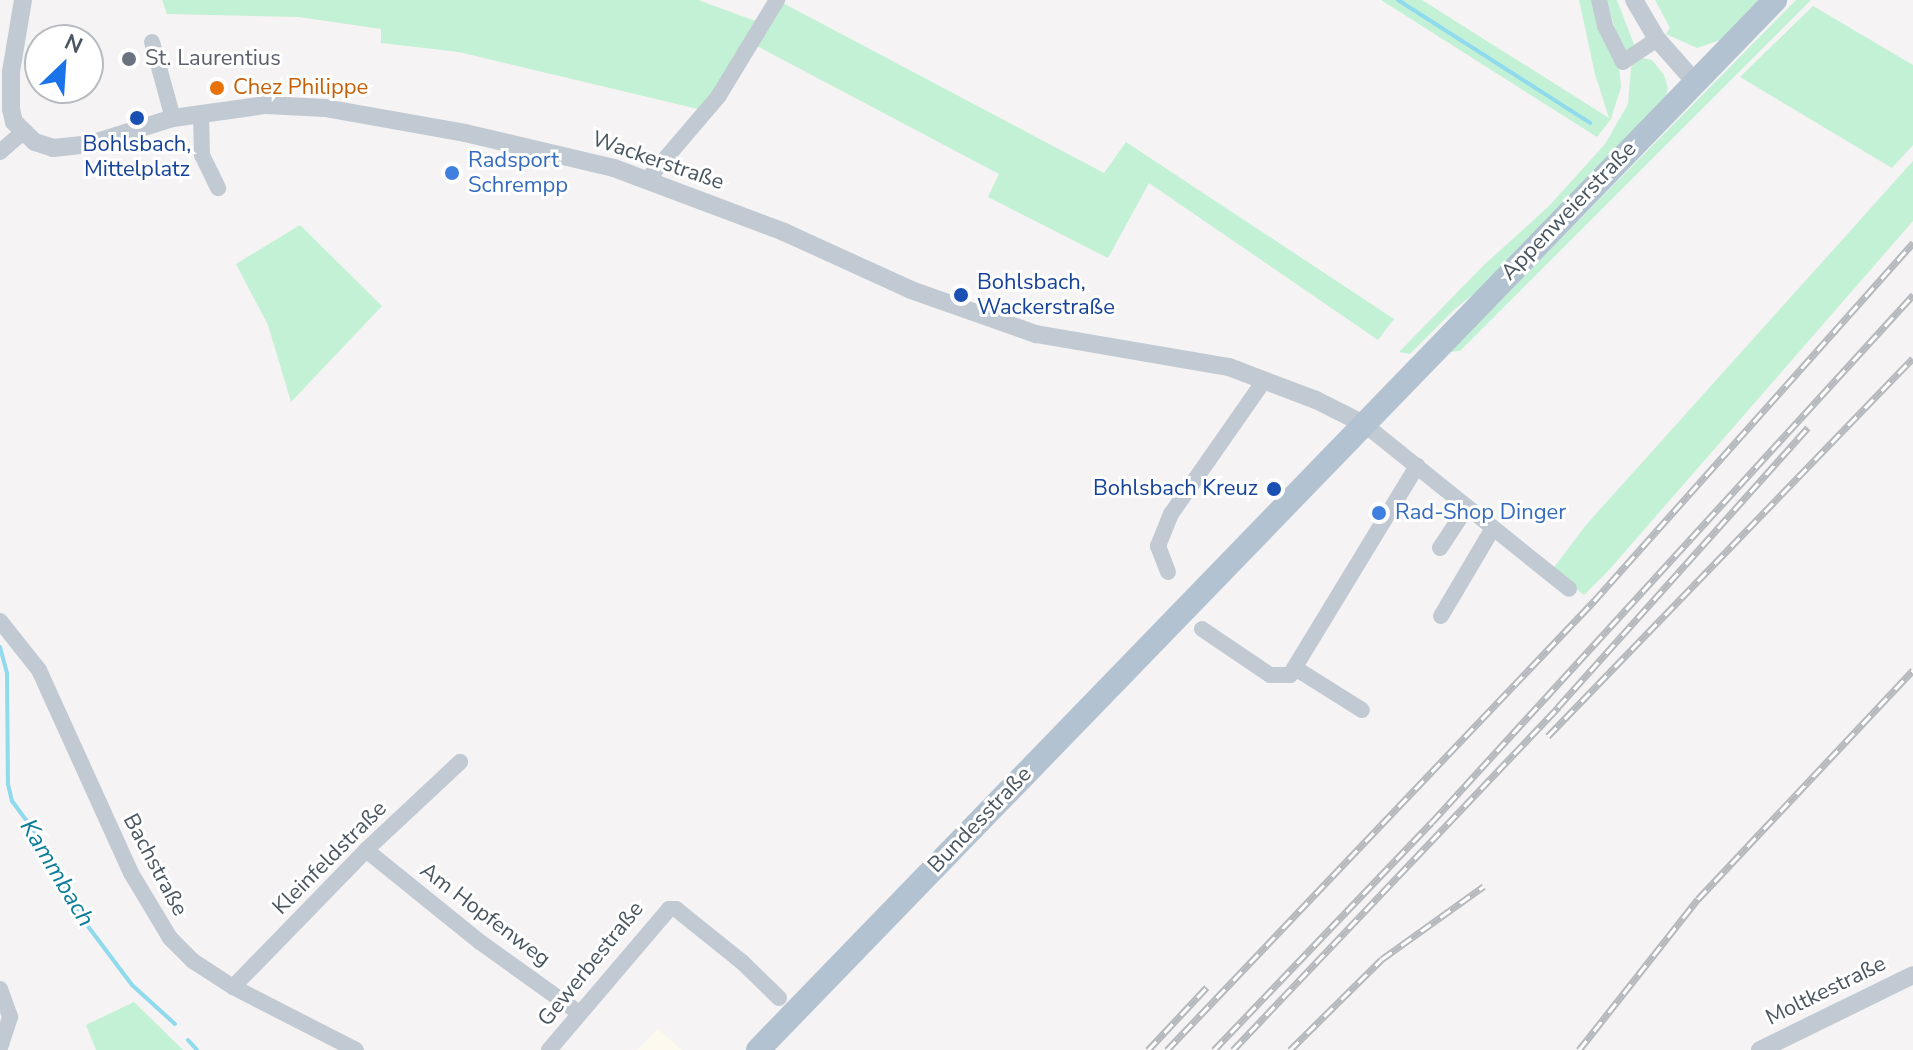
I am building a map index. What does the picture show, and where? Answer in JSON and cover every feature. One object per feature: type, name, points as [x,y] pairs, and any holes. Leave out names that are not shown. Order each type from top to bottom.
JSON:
[{"type":"main road","name":"Appenweierstraße","points":[[1202,589],[1775,0]]},
{"type":"main road","name":"Bundesstraße","points":[[758,1050],[1202,589]]},
{"type":"street","points":[[0,152],[22,133],[11,109],[11,72],[23,0]]},
{"type":"street","points":[[647,180],[718,97],[777,0]]},
{"type":"street","points":[[1599,0],[1605,26],[1623,62],[1657,39]]},
{"type":"street","points":[[1634,0],[1657,39],[1695,82]]},
{"type":"street","points":[[152,42],[173,118]]},
{"type":"street","name":"Wackerstraße","points":[[22,133],[35,142],[53,148],[90,144],[173,118],[266,105],[325,108],[465,133],[614,168],[784,232],[911,290],[1036,334],[1229,367],[1316,400],[1364,424],[1569,589]]},
{"type":"street","points":[[201,114],[202,155],[218,188]]},
{"type":"street","points":[[1168,572],[1158,546],[1171,514],[1263,382]]},
{"type":"street","points":[[1202,629],[1270,675],[1290,675],[1417,466]]},
{"type":"street","points":[[1440,548],[1467,507]]},
{"type":"street","points":[[1441,616],[1493,528]]},
{"type":"street","name":"Bachstraße","points":[[0,621],[39,670],[131,873],[170,938],[193,961],[233,987],[356,1050]]},
{"type":"street","points":[[1295,668],[1362,710]]},
{"type":"street","name":"Kleinfeldstraße","points":[[233,987],[366,850],[460,762]]},
{"type":"street","name":"Am Hopfenweg","points":[[366,850],[480,942],[579,1013]]},
{"type":"street","name":"Gewerbestraße","points":[[549,1050],[669,909],[676,909],[741,961],[779,998]]},
{"type":"street","name":"Moltkestraße","points":[[1760,1050],[1913,975]]},
{"type":"street","points":[[0,989],[10,1017],[0,1047]]},
{"type":"shaded area","points":[[658,1029],[682,1050],[637,1050]]},
{"type":"green space","points":[[162,0],[698,0],[761,23],[702,110],[459,52],[381,43],[381,29],[299,17],[167,14]]},
{"type":"green space","points":[[1381,0],[1422,0],[1609,118],[1595,74],[1579,0],[1595,0],[1619,66],[1621,87],[1611,119],[1597,137]]},
{"type":"green space","points":[[1606,0],[1617,0],[1635,47],[1628,51],[1621,47]]},
{"type":"green space","points":[[1655,0],[1759,0],[1720,40],[1697,48],[1666,34],[1670,28]]},
{"type":"green space","points":[[1796,0],[1811,0],[1460,351],[1449,352]]},
{"type":"green space","points":[[781,2],[1104,173],[1126,142],[1394,319],[1378,340],[1149,183],[1108,258],[988,197],[999,174],[757,46]]},
{"type":"green space","points":[[1813,6],[1913,65],[1913,145],[1892,168],[1740,77]]},
{"type":"green space","points":[[1642,58],[1652,60],[1664,75],[1668,88],[1665,100],[1491,280],[1455,309],[1410,354],[1399,352],[1484,265],[1549,206],[1605,144],[1628,104],[1631,67]]},
{"type":"green space","points":[[1913,161],[1913,221],[1609,570],[1584,595],[1552,570],[1586,525]]},
{"type":"green space","points":[[300,225],[382,306],[291,402],[268,325],[236,264]]},
{"type":"green space","points":[[134,1002],[183,1050],[96,1050],[86,1025]]},
{"type":"waterway","points":[[1398,0],[1590,123]]},
{"type":"waterway","name":"Kammbach","points":[[0,647],[7,674],[8,784],[12,801],[49,851],[64,888],[84,921],[132,985],[175,1024]]},
{"type":"waterway","name":"Kammbach","points":[[188,1040],[197,1050]]},
{"type":"railway","points":[[1167,1050],[1594,601],[1913,243]]},
{"type":"railway","points":[[1214,1050],[1432,822],[1913,295]]},
{"type":"railway","points":[[1548,736],[1913,358]]},
{"type":"railway","points":[[1233,1050],[1558,707],[1808,427]]},
{"type":"railway","points":[[1579,1050],[1698,899],[1913,670]]},
{"type":"railway","points":[[1290,1050],[1382,959],[1484,886]]},
{"type":"railway","points":[[1148,1050],[1207,987]]},
{"type":"place","name":"St. Laurentius","points":[[129,59]]},
{"type":"place","name":"Chez Philippe","points":[[217,88]]},
{"type":"place","name":"Bohlsbach, Mittelplatz","points":[[137,118]]},
{"type":"place","name":"Radsport Schrempp","points":[[452,173]]},
{"type":"place","name":"Bohlsbach, Wackerstraße","points":[[961,295]]},
{"type":"place","name":"Bohlsbach Kreuz","points":[[1274,489]]},
{"type":"place","name":"Rad-Shop Dinger","points":[[1379,513]]}]
